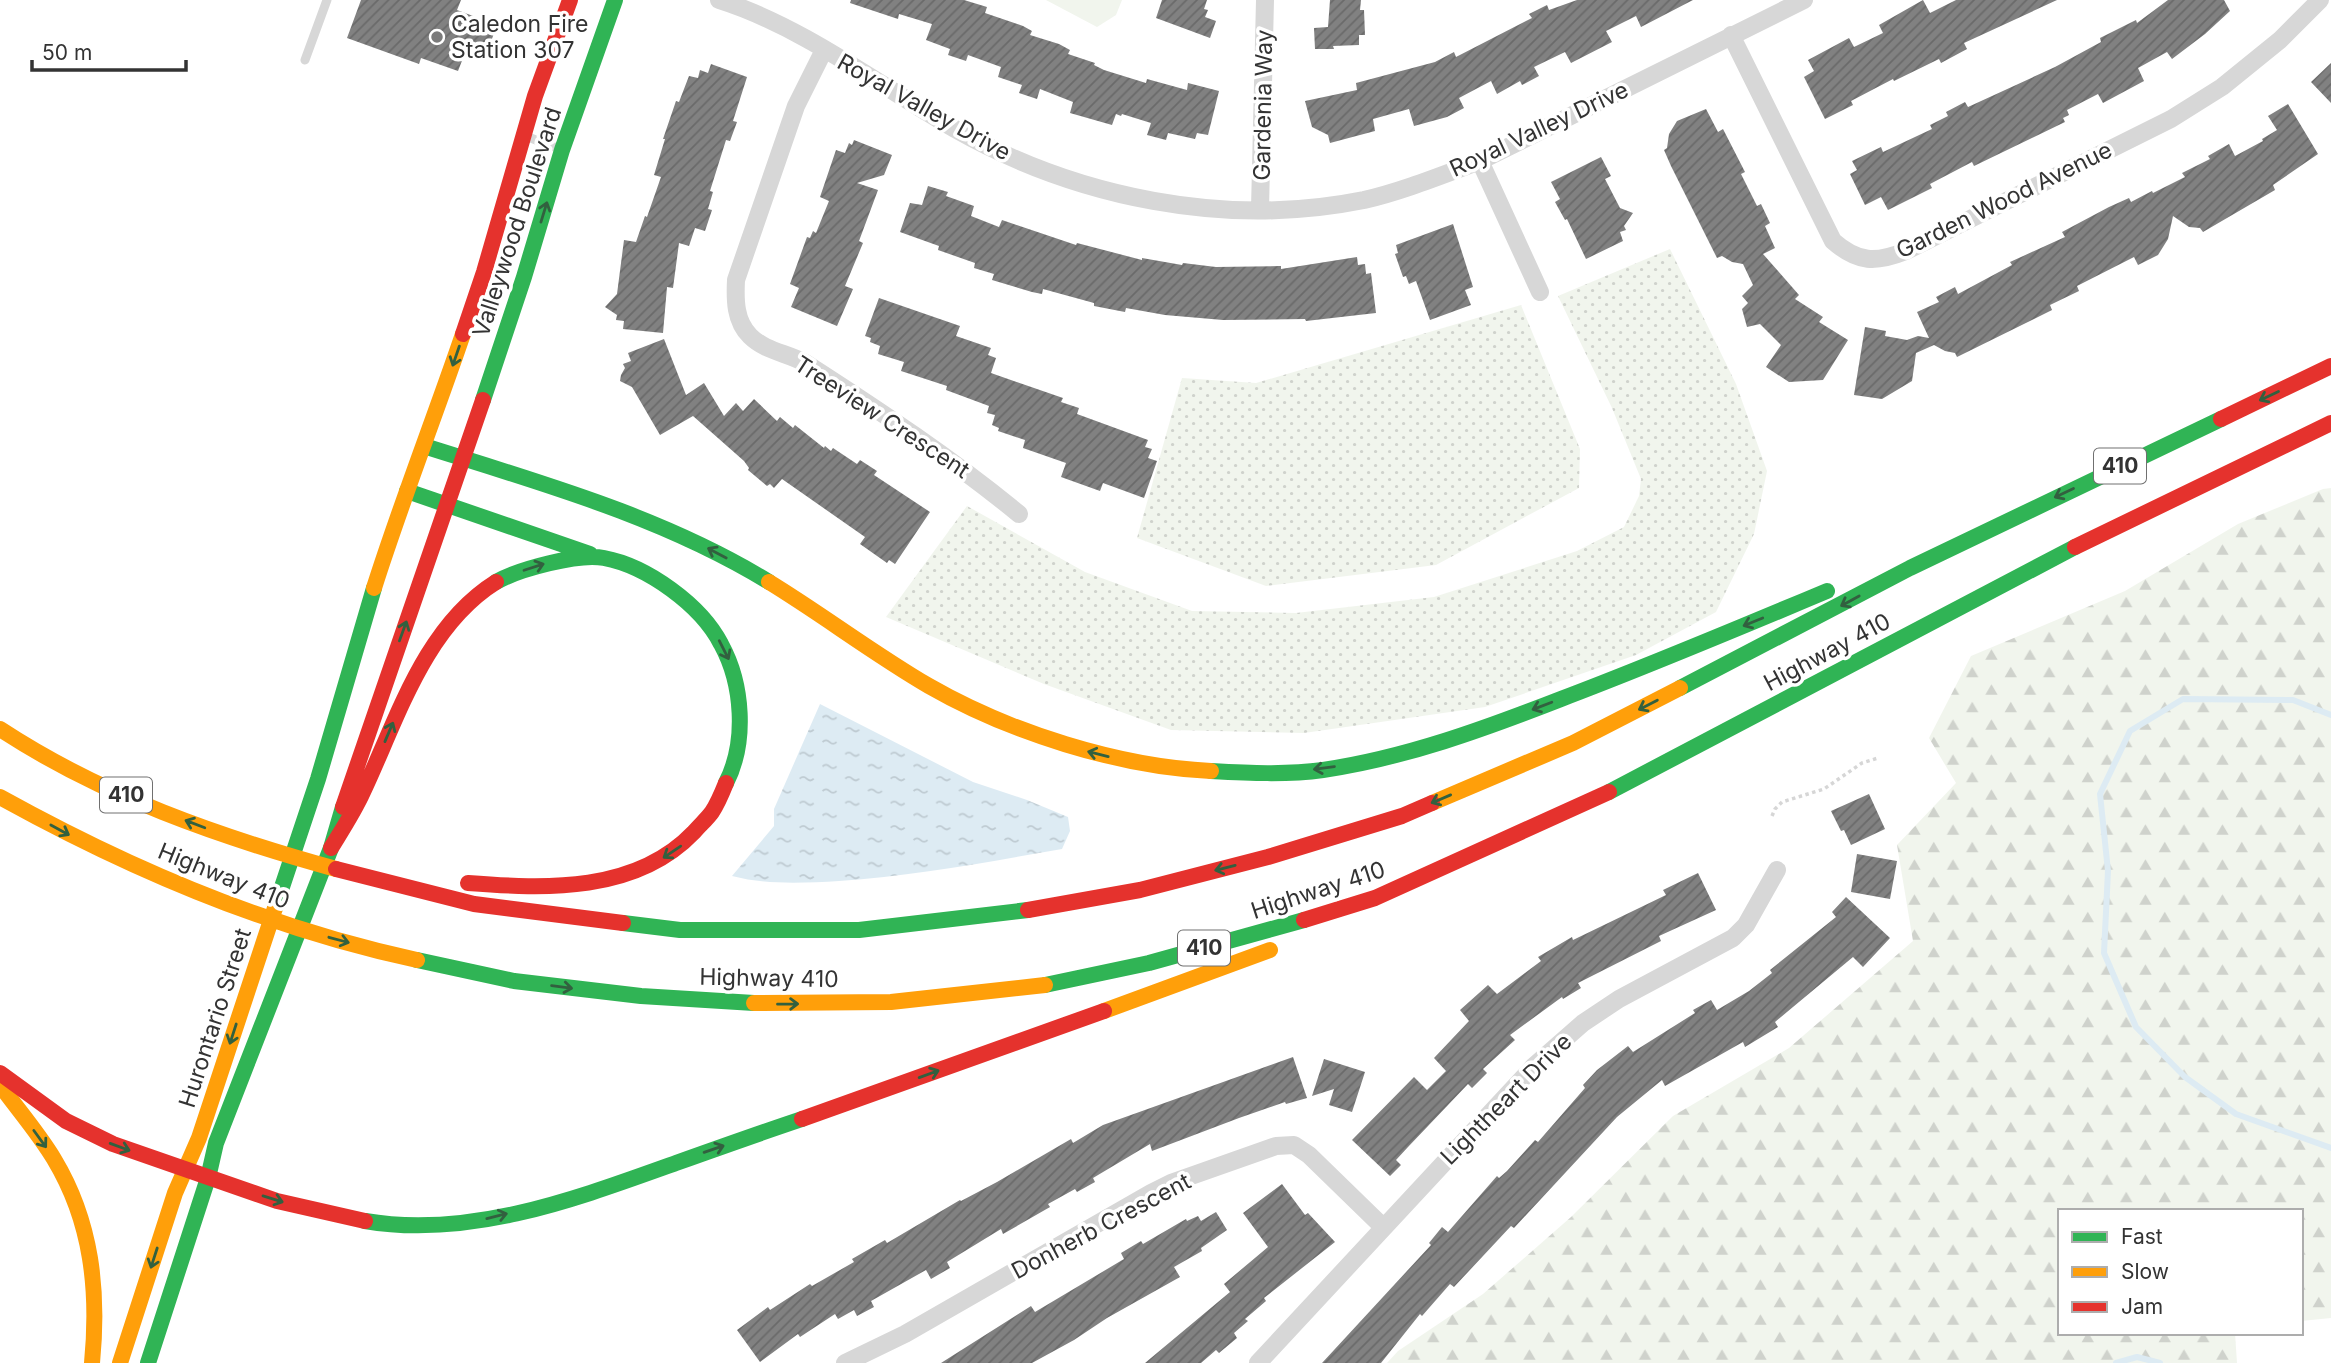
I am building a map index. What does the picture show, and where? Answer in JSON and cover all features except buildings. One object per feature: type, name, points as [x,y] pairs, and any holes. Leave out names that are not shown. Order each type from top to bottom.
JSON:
[{"type":"main road","name":"Valleywood Boulevard","points":[[424,446],[484,272],[523,135],[570,0]]},
{"type":"main road","name":"Valleywood Boulevard","points":[[464,459],[524,277],[562,150],[615,0]]},
{"type":"main road","name":"Highway 410","points":[[0,729],[36,752],[150,807],[259,848],[474,904],[680,930],[859,930],[1019,912],[1140,890],[1268,858],[1402,816],[1573,743],[1838,608],[1910,568],[2331,366]]},
{"type":"main road","name":"Highway 410","points":[[0,797],[74,838],[214,898],[288,926],[397,956],[514,981],[641,996],[773,1004],[878,1002],[1034,987],[1149,963],[1259,934],[1375,898],[1616,789],[2076,546],[2331,424]]},
{"type":"main road","points":[[424,446],[575,495],[711,550],[776,587],[932,687],[1008,723],[1073,748],[1170,769],[1248,773],[1320,770],[1456,739],[1595,687],[1838,587],[1910,568]]},
{"type":"main road","name":"Hurontario Street","points":[[120,1363],[175,1193],[199,1138],[255,970],[318,779],[395,521],[424,446]]},
{"type":"main road","points":[[355,791],[464,459]]},
{"type":"main road","points":[[259,848],[308,853],[409,877],[549,888],[611,879],[666,857],[681,846],[709,817],[726,789],[738,754],[741,724],[735,676],[726,652],[712,629],[690,603],[669,586],[640,571],[407,491]]},
{"type":"main road","points":[[355,791],[442,634],[481,593],[509,576],[540,563],[601,557]]},
{"type":"main road","name":"Hurontario Street","points":[[148,1363],[208,1178],[216,1143],[355,791]]},
{"type":"main road","points":[[1319,932],[1332,928],[1375,898]]},
{"type":"main road","points":[[0,1073],[37,1102],[89,1134],[208,1178],[334,1216],[384,1224],[432,1225],[476,1221],[571,1198],[772,1130],[1281,947]]},
{"type":"main road","points":[[0,1084],[55,1160],[78,1205],[95,1276],[96,1333],[92,1363]]},
{"type":"street","name":"Royal Valley Drive","points":[[719,0],[739,6],[778,25],[958,130],[1034,167],[1112,192],[1160,202],[1226,209],[1300,208],[1363,200],[1480,162],[1804,0]]},
{"type":"street","name":"Gardenia Way","points":[[1260,209],[1265,0]]},
{"type":"street","name":"Garden Wood Avenue","points":[[1731,35],[1833,241],[1856,257],[1869,260],[1906,251],[2171,119],[2222,87],[2280,40],[2320,0]]},
{"type":"street","name":"Treeview Crescent","points":[[824,50],[796,106],[736,280],[735,301],[740,320],[748,335],[763,346],[804,362],[971,475],[1019,514]]},
{"type":"street","points":[[1480,162],[1540,292]]},
{"type":"street","name":"Lightheart Drive","points":[[1258,1363],[1534,1066],[1583,1023],[1619,999],[1733,938],[1746,925],[1777,870]]},
{"type":"street","name":"Donherb Crescent","points":[[845,1363],[905,1334],[1161,1188],[1276,1146],[1293,1145],[1309,1155],[1384,1227]]},
{"type":"lane","points":[[305,60],[327,0]]},
{"type":"lane","points":[[523,135],[562,150]]},
{"type":"path","points":[[1772,816],[1782,802],[1824,789],[1862,762],[1878,758]]},
{"type":"green space","points":[[1046,0],[1122,0],[1116,15],[1097,27]]},
{"type":"green space","points":[[1670,249],[1736,384],[1767,471],[1754,534],[1716,612],[1636,655],[1485,707],[1304,733],[1171,730],[1044,684],[886,617],[967,506],[1085,572],[1192,611],[1296,613],[1434,597],[1577,551],[1624,527],[1639,496],[1641,479],[1612,408],[1558,296]]},
{"type":"green space","points":[[1521,305],[1580,449],[1579,488],[1436,565],[1266,586],[1137,538],[1182,378],[1256,383]]},
{"type":"green space","points":[[2331,488],[2331,1318],[2303,1321],[2303,1209],[2058,1209],[2058,1335],[2235,1335],[2237,1363],[1387,1363],[1398,1351],[1483,1294],[1571,1217],[1673,1116],[1789,1048],[1913,941],[1897,845],[1956,783],[1929,738],[1971,656],[2125,591],[2238,524]]},
{"type":"water","points":[[820,704],[973,782],[1068,817],[1070,831],[1062,849],[867,879],[785,883],[732,876],[774,826],[774,809]]},
{"type":"waterway","points":[[2331,715],[2293,700],[2183,699],[2130,731],[2100,794],[2108,871],[2104,953],[2136,1027],[2185,1077],[2236,1114],[2331,1148]]},
{"type":"waterway","points":[[2116,1363],[2137,1357],[2160,1363]]},
{"type":"traffic: fast","points":[[483,400],[562,150],[615,0]]},
{"type":"traffic: fast","points":[[1680,688],[1910,568],[2221,419]]},
{"type":"traffic: fast","points":[[424,446],[557,488],[644,520],[729,559],[769,582]]},
{"type":"traffic: fast","points":[[407,491],[590,554]]},
{"type":"traffic: fast","points":[[1609,792],[2075,547]]},
{"type":"traffic: fast","points":[[496,582],[549,563],[580,558],[604,558],[621,562],[655,578],[687,602],[712,629],[721,644],[738,695],[740,713],[737,750],[726,783]]},
{"type":"traffic: fast","points":[[275,908],[318,779],[374,588]]},
{"type":"traffic: fast","points":[[1211,771],[1309,772],[1354,765],[1414,750],[1595,686],[1827,591]]},
{"type":"traffic: fast","points":[[148,1363],[208,1178],[216,1143],[331,848],[343,807]]},
{"type":"traffic: fast","points":[[623,923],[680,930],[859,930],[1028,910]]},
{"type":"traffic: fast","points":[[1045,985],[1149,963],[1304,920]]},
{"type":"traffic: fast","points":[[417,960],[514,981],[641,996],[754,1003]]},
{"type":"traffic: fast","points":[[365,1221],[405,1225],[445,1224],[524,1212],[601,1189],[802,1119]]},
{"type":"traffic: slow","points":[[374,588],[463,334]]},
{"type":"traffic: slow","points":[[769,582],[909,674],[960,703],[994,718],[1029,732],[1102,754],[1176,768],[1211,771]]},
{"type":"traffic: slow","points":[[1432,803],[1573,743],[1680,688]]},
{"type":"traffic: slow","points":[[0,729],[79,775],[163,812],[249,843],[336,869]]},
{"type":"traffic: slow","points":[[0,797],[99,848],[202,894],[309,932],[417,960]]},
{"type":"traffic: slow","points":[[120,1363],[175,1193],[199,1138],[275,908]]},
{"type":"traffic: slow","points":[[1104,1011],[1270,950]]},
{"type":"traffic: slow","points":[[754,1003],[891,1002],[1045,985]]},
{"type":"traffic: slow","points":[[3,1089],[54,1159],[77,1207],[85,1232],[93,1283],[92,1363]]},
{"type":"traffic: jam","points":[[463,334],[484,272],[535,96],[570,0]]},
{"type":"traffic: jam","points":[[2221,419],[2331,366]]},
{"type":"traffic: jam","points":[[343,807],[483,400]]},
{"type":"traffic: jam","points":[[2075,547],[2331,423]]},
{"type":"traffic: jam","points":[[331,848],[348,821],[401,706],[431,649],[471,601],[496,582]]},
{"type":"traffic: jam","points":[[468,883],[558,886],[618,877],[645,867],[671,852],[694,832],[712,812],[726,783]]},
{"type":"traffic: jam","points":[[1304,920],[1375,898],[1609,792]]},
{"type":"traffic: jam","points":[[1028,910],[1140,890],[1268,857],[1402,816],[1432,803]]},
{"type":"traffic: jam","points":[[336,869],[474,904],[623,923]]},
{"type":"traffic: jam","points":[[802,1119],[1104,1011]]},
{"type":"traffic: jam","points":[[0,1073],[66,1121],[113,1144],[277,1201],[365,1221]]},
{"type":"place","name":"Caledon Fire Station 307","points":[[437,37]]}]
